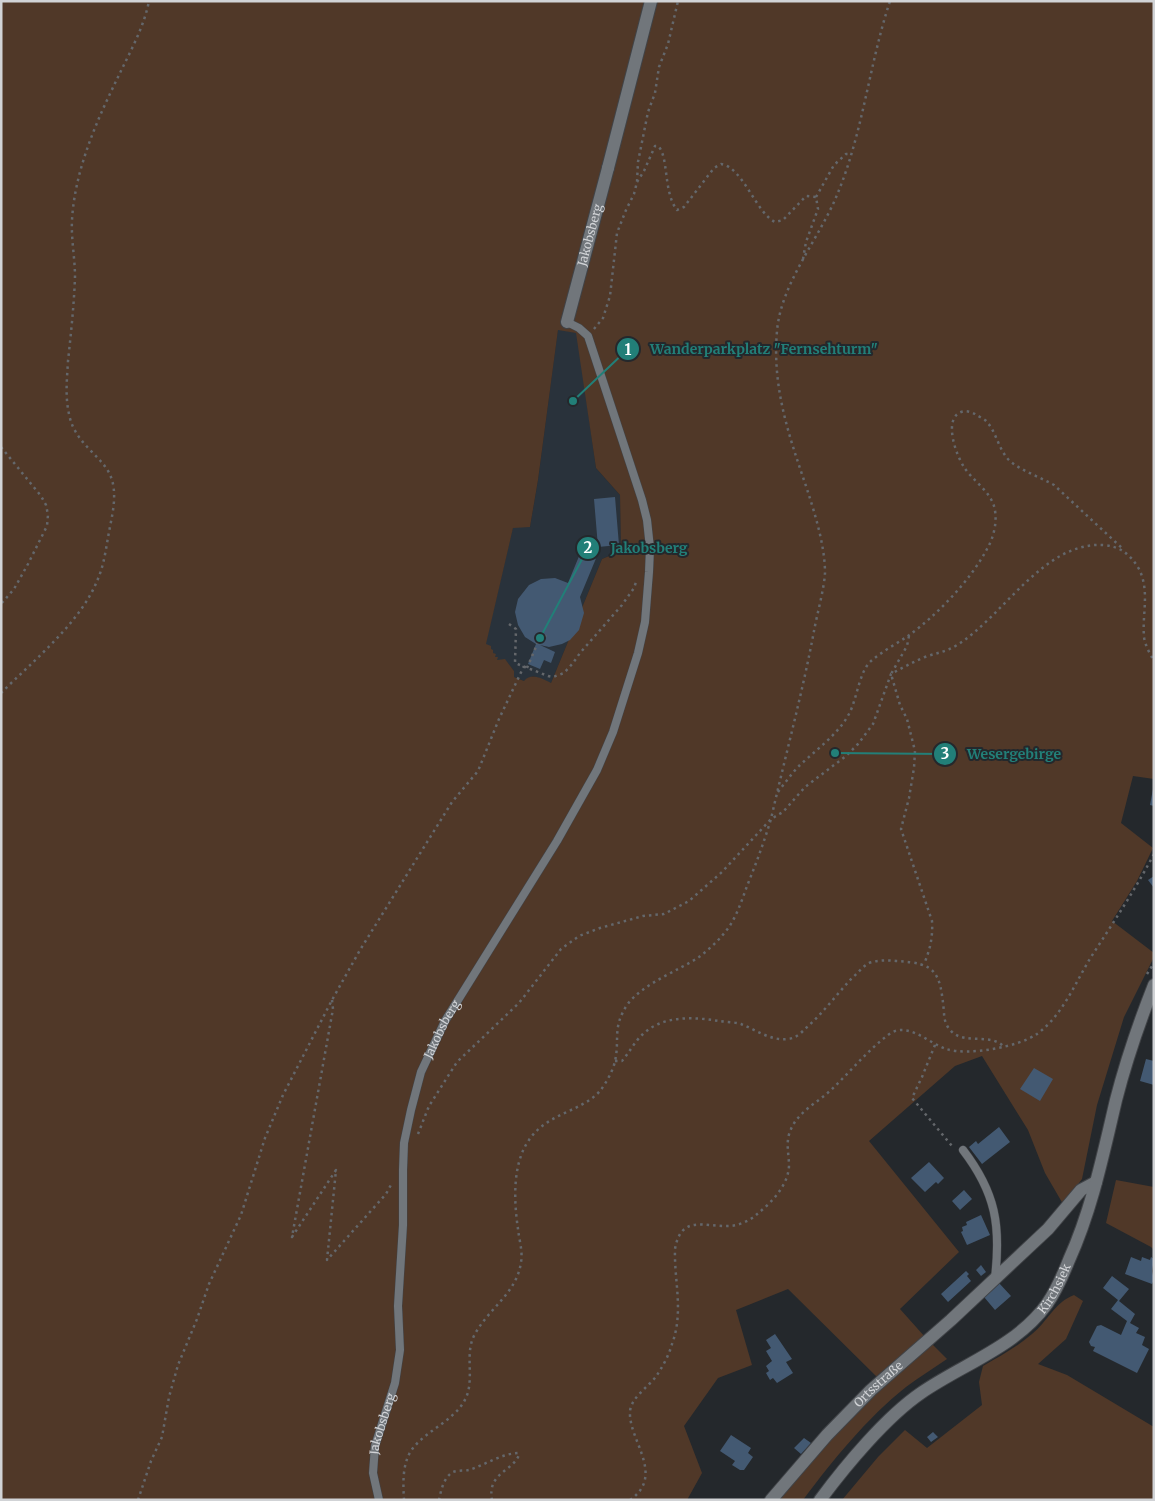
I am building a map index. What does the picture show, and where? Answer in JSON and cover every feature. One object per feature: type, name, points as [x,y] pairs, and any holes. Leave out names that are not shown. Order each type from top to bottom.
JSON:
[{"type":"street","name":"Jakobsberg","points":[[567,322],[651,1]]},
{"type":"street","name":"Kirchsiek","points":[[820,1500],[862,1448],[893,1416],[918,1394],[1011,1340],[1030,1323],[1047,1303],[1062,1277],[1089,1210],[1117,1098],[1150,981]]},
{"type":"street","name":"Ortsstraße","points":[[771,1500],[827,1435],[871,1390],[951,1320],[1048,1229],[1081,1190],[1096,1182]]},
{"type":"lane","name":"Jakobsberg","points":[[379,1500],[373,1474],[375,1446],[395,1383],[400,1350],[398,1306],[403,1225],[404,1143],[421,1072],[449,1014],[557,841],[597,770],[613,732],[638,653],[645,622],[650,572],[650,548],[647,520],[642,500],[588,336],[579,328],[567,322]]},
{"type":"lane","points":[[964,1150],[976,1167],[989,1192],[996,1218],[998,1243],[995,1278]]},
{"type":"path","points":[[1,693],[68,627],[84,606],[98,581],[104,557],[114,503],[115,493],[112,478],[74,431],[69,415],[66,392],[75,277],[72,220],[78,183],[90,143],[106,102],[137,38],[149,1]]},
{"type":"path","points":[[588,336],[603,318],[608,306],[617,233],[634,194],[648,112],[655,93],[659,66],[668,44],[678,1]]},
{"type":"path","points":[[404,1500],[405,1464],[413,1448],[455,1412],[462,1403],[468,1392],[470,1348],[474,1336],[511,1290],[518,1275],[522,1260],[515,1210],[515,1192],[520,1157],[528,1140],[552,1118],[587,1101],[599,1091],[609,1076],[615,1061],[616,1035],[620,1017],[629,1003],[645,989],[700,956],[729,927],[738,910],[764,843],[808,661],[825,573],[819,527],[788,433],[778,385],[776,360],[777,330],[782,301],[838,195],[852,154],[871,71],[890,1]]},
{"type":"path","points":[[637,182],[653,149],[655,146],[658,146],[662,149],[664,156],[670,199],[677,210],[684,207],[714,168],[721,164],[730,167],[748,188],[768,217],[775,222],[784,220],[806,196],[816,197]]},
{"type":"path","points":[[802,263],[806,242],[818,209],[816,197],[834,165],[846,154],[852,154]]},
{"type":"path","points":[[777,793],[797,768],[839,730],[853,707],[864,670],[870,662],[909,635],[959,588],[980,562],[988,548],[996,518],[994,507],[990,497],[964,467],[952,434],[954,419],[963,410],[985,420],[1009,460],[1026,472],[1054,485],[1124,550],[1139,568],[1145,584],[1144,638],[1154,661]]},
{"type":"path","points":[[1,447],[41,496],[46,505],[48,515],[47,526],[28,564],[14,589],[1,604]]},
{"type":"path","points":[[891,674],[912,662],[945,652],[958,645],[1002,608],[1045,565],[1059,556],[1075,549],[1092,545],[1109,546],[1124,550]]},
{"type":"path","points":[[509,624],[516,629],[515,663],[548,676],[564,673],[622,605],[634,588],[637,578]]},
{"type":"path","points":[[138,1500],[151,1461],[162,1437],[169,1397],[178,1365],[209,1284],[241,1215],[265,1138],[283,1095],[360,950],[452,802],[478,771],[499,719],[541,635],[550,638]]},
{"type":"path","points":[[417,1136],[429,1106],[457,1062],[520,1003],[561,949],[579,936],[600,928],[643,916],[664,914],[689,901],[722,872],[771,819],[783,812],[805,787],[846,756],[858,744],[873,724],[891,674],[907,646],[909,635]]},
{"type":"path","points":[[891,674],[909,727],[914,751],[914,768],[909,798],[900,829],[932,921],[933,934],[929,952],[923,964]]},
{"type":"path","points":[[630,1500],[641,1489],[645,1468],[631,1421],[631,1408],[633,1402],[656,1376],[673,1343],[679,1298],[675,1249],[680,1235],[690,1225],[734,1226],[755,1216],[775,1197],[783,1185],[789,1166],[787,1141],[796,1120],[810,1106],[830,1091],[870,1050],[890,1034],[902,1029],[914,1033],[935,1045],[959,1052],[1005,1048],[1037,1034],[1050,1022],[1068,998],[1091,957],[1134,891],[1154,854]]},
{"type":"path","points":[[615,1061],[622,1061],[643,1034],[656,1026],[686,1017],[739,1024],[769,1036],[789,1040],[798,1036],[816,1020],[838,993],[868,964],[886,960],[913,962],[933,969],[940,982],[944,1020],[953,1033],[959,1036],[997,1042],[1005,1048]]},
{"type":"path","points":[[1150,981],[1154,963]]},
{"type":"path","points":[[332,1000],[331,1018],[292,1236],[336,1170],[327,1260],[386,1194],[395,1177],[403,1170]]},
{"type":"path","points":[[935,1045],[912,1098],[952,1146],[964,1150]]},
{"type":"path","points":[[439,1500],[440,1491],[446,1479],[453,1472],[468,1470],[482,1463],[518,1453],[517,1460],[501,1472],[492,1487],[492,1500]]},
{"type":"shaded area","points":[[1,1],[1154,1],[1154,779],[1133,776],[1121,823],[1153,848],[1137,881],[1112,921],[1154,953],[1154,957],[1124,1017],[1097,1105],[1082,1179],[1063,1204],[1045,1173],[1028,1130],[982,1056],[955,1066],[869,1141],[959,1252],[900,1309],[925,1337],[878,1378],[788,1289],[736,1310],[752,1365],[718,1378],[684,1426],[702,1473],[687,1500],[1,1500]],"holes":[[[558,330],[576,333],[596,468],[620,495],[621,551],[602,559],[551,683],[534,677],[527,678],[524,681],[514,677],[514,671],[505,659],[497,660],[498,657],[495,657],[496,654],[493,653],[491,646],[486,644],[513,528],[530,527]]]},
{"type":"shaded area","points":[[558,329],[577,333],[596,468],[620,495],[621,551],[602,559],[551,683],[533,676],[524,681],[514,677],[514,671],[506,661],[497,664],[485,646],[513,527],[530,527]]},
{"type":"shaded area","points":[[1116,1180],[1154,1187],[1154,1250],[1106,1223]]},
{"type":"shaded area","points":[[1074,1295],[1083,1301],[1066,1339],[1038,1364],[1067,1375],[1154,1427],[1154,1500],[842,1500],[878,1457],[905,1430],[927,1448],[982,1405],[979,1382],[983,1366],[1026,1339],[1038,1329],[1062,1302]]},
{"type":"shaded area","points":[[931,1343],[947,1359],[906,1387],[878,1412],[838,1455],[803,1500],[776,1500],[835,1430]]},
{"type":"building","points":[[615,497],[619,545],[598,547],[594,499]]},
{"type":"building","points":[[582,549],[597,556],[580,597],[584,613],[579,630],[570,640],[562,644],[549,647],[540,645],[555,652],[551,663],[544,660],[540,669],[528,664],[536,644],[525,637],[518,625],[515,612],[518,599],[529,585],[541,579],[555,578],[568,583]]},
{"type":"building","points":[[1154,790],[1154,806],[1150,805]]},
{"type":"building","points":[[1154,876],[1154,888],[1148,880]]},
{"type":"building","points":[[1146,1059],[1154,1061],[1154,1085],[1140,1081]]},
{"type":"building","points":[[1034,1068],[1053,1079],[1040,1101],[1020,1089]]},
{"type":"building","points":[[999,1127],[1010,1142],[982,1164],[969,1147],[976,1141],[978,1144]]},
{"type":"building","points":[[929,1162],[944,1178],[938,1184],[936,1182],[925,1192],[911,1178]]},
{"type":"building","points":[[964,1190],[972,1199],[960,1210],[952,1201]]},
{"type":"building","points":[[981,1215],[990,1235],[967,1245],[961,1232],[963,1231],[962,1227],[967,1225],[966,1222]]},
{"type":"building","points":[[1131,1257],[1141,1261],[1142,1257],[1150,1260],[1151,1257],[1154,1259],[1152,1271],[1154,1280],[1152,1284],[1125,1274]]},
{"type":"building","points":[[981,1265],[986,1272],[981,1276],[976,1270]]},
{"type":"building","points":[[966,1271],[971,1281],[948,1302],[941,1294]]},
{"type":"building","points":[[1112,1276],[1129,1289],[1119,1301],[1135,1314],[1130,1323],[1139,1328],[1136,1333],[1145,1337],[1142,1345],[1149,1349],[1137,1373],[1093,1351],[1095,1347],[1091,1346],[1089,1342],[1097,1326],[1101,1325],[1121,1335],[1127,1321],[1111,1309],[1118,1300],[1103,1288]]},
{"type":"building","points":[[999,1283],[1011,1296],[995,1310],[984,1297]]},
{"type":"building","points":[[775,1334],[792,1359],[786,1362],[793,1373],[777,1383],[773,1378],[770,1380],[766,1373],[769,1371],[766,1366],[772,1361],[766,1351],[771,1348],[766,1340]]},
{"type":"building","points":[[933,1432],[938,1437],[931,1442],[927,1437]]},
{"type":"building","points":[[731,1435],[751,1448],[748,1453],[753,1457],[744,1470],[740,1470],[732,1465],[735,1461],[720,1451]]},
{"type":"building","points":[[804,1438],[811,1443],[801,1454],[794,1448]]},
{"type":"place","name":"Wanderparkplatz \"Fernsehturm\"","points":[[573,401]]},
{"type":"place","name":"Jakobsberg","points":[[540,638]]},
{"type":"place","name":"Wesergebirge","points":[[835,753]]}]
